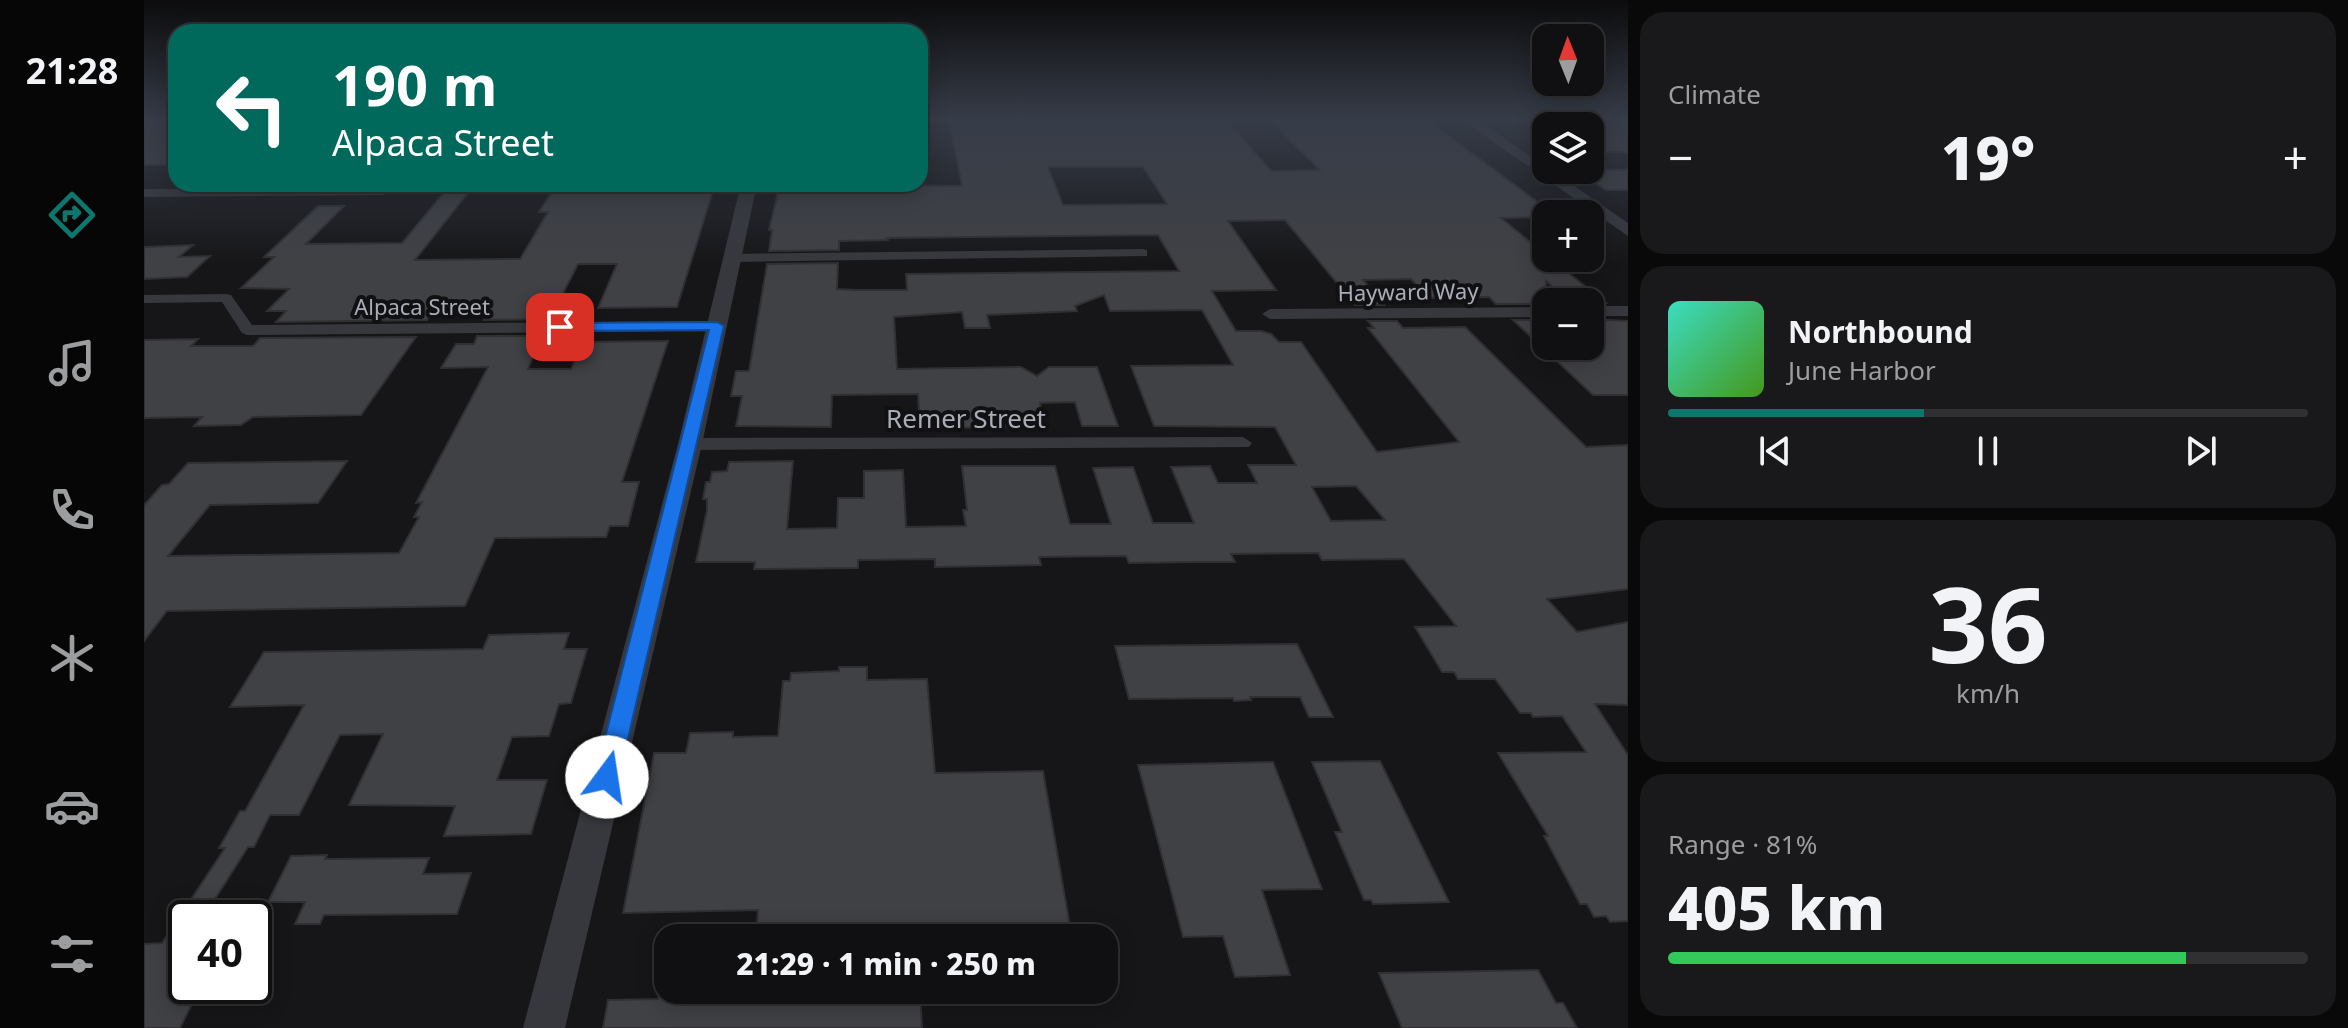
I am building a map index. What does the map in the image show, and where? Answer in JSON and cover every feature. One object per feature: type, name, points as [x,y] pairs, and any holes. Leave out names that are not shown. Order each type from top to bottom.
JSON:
[{"type":"street","points":[[1538,168],[1628,231]]},
{"type":"street","points":[[144,193],[264,192]]},
{"type":"street","points":[[544,1028],[690,444],[747,192]]},
{"type":"street","points":[[731,258],[1142,253]]},
{"type":"street","name":"Alpaca Street","points":[[144,299],[226,298],[247,330],[717,326]]},
{"type":"street","points":[[1604,311],[1628,311]]},
{"type":"street","name":"Hayward Way","points":[[1270,314],[1532,312]]},
{"type":"street","name":"Remer Street","points":[[690,444],[1243,443]]},
{"type":"building","points":[[958,168],[1048,168],[1063,205],[1167,204],[1144,168],[1268,168],[1271,171],[1492,168],[1535,200],[1532,200],[1532,217],[1501,218],[1532,243],[1532,272],[1567,272],[1587,288],[1554,288],[1546,281],[1546,288],[1532,288],[1532,304],[1496,304],[1489,297],[1428,298],[1411,279],[1363,280],[1384,305],[1355,305],[1285,220],[1228,221],[1276,290],[1212,291],[1236,331],[1261,331],[1271,334],[1279,342],[1301,342],[1377,452],[1459,442],[1368,328],[1374,328],[1368,321],[1397,321],[1403,328],[1465,327],[1586,447],[1628,445],[1628,589],[1547,599],[1577,632],[1628,622],[1628,705],[1595,704],[1628,755],[1628,921],[1610,922],[1606,916],[1594,917],[1587,904],[1580,904],[1544,836],[1548,836],[1498,753],[1586,752],[1562,716],[1533,717],[1531,713],[1520,713],[1495,679],[1458,679],[1454,672],[1442,672],[1415,627],[1456,626],[1404,559],[1322,560],[1318,553],[1231,554],[1235,562],[1129,563],[1126,556],[1039,557],[1041,565],[935,567],[935,559],[858,560],[858,568],[754,569],[755,562],[696,562],[707,510],[707,499],[703,499],[706,482],[710,482],[712,472],[727,471],[729,462],[793,461],[787,529],[837,528],[838,498],[864,498],[864,471],[903,470],[906,527],[966,526],[962,466],[1055,466],[1070,524],[1111,524],[1093,468],[1133,467],[1153,523],[1194,523],[1171,467],[1210,466],[1218,483],[1257,483],[1248,465],[1296,465],[1275,427],[1154,426],[1131,366],[1233,365],[1202,310],[1110,311],[1104,295],[1075,306],[1077,311],[987,315],[990,328],[965,328],[962,312],[894,317],[897,369],[1021,367],[1037,376],[1049,367],[1097,367],[1118,426],[1082,426],[1075,402],[1040,403],[1045,427],[920,428],[918,394],[832,395],[831,427],[736,426],[742,396],[731,396],[736,371],[749,371],[767,264],[838,263],[837,289],[857,290],[907,290],[906,274],[1179,271],[1158,235],[887,238],[839,241],[839,250],[769,251],[772,230],[769,230],[778,192],[928,192],[928,186],[962,186]],"holes":[[[1356,486],[1385,520],[1331,521],[1312,487]]]},
{"type":"building","points":[[1604,170],[1628,170],[1628,190],[1606,190],[1597,184],[1604,184]]},
{"type":"building","points":[[444,192],[469,192],[415,260],[520,259],[548,212],[539,212],[552,192],[713,192],[677,307],[598,308],[617,264],[578,264],[550,319],[484,320],[489,309],[434,311],[427,320],[276,322],[286,311],[267,311],[289,289],[241,288],[274,257],[264,257],[318,206],[344,206],[306,244],[402,243]]},
{"type":"building","points":[[193,245],[179,257],[210,256],[187,277],[144,279],[144,247]]},
{"type":"building","points":[[1513,320],[1532,320],[1532,338]]},
{"type":"building","points":[[1604,320],[1628,321],[1628,395],[1593,395],[1556,360],[1604,360]]},
{"type":"building","points":[[477,336],[542,336],[528,369],[571,369],[583,342],[668,341],[622,482],[639,482],[628,526],[610,526],[606,537],[495,538],[465,606],[167,611],[144,641],[144,505],[188,463],[347,461],[318,503],[210,505],[168,556],[399,553],[419,517],[414,517],[422,502],[416,503],[488,367],[441,368],[456,344],[474,344]]},
{"type":"building","points":[[416,337],[361,415],[253,417],[241,425],[194,426],[202,417],[144,418],[144,340],[198,339],[191,346],[253,346],[260,338]]},
{"type":"building","points":[[569,633],[564,649],[587,649],[571,703],[559,704],[549,736],[512,737],[497,780],[547,780],[531,834],[444,836],[455,806],[349,805],[383,734],[340,735],[299,815],[270,815],[254,847],[248,847],[214,900],[191,900],[225,848],[219,848],[240,811],[245,811],[304,705],[230,707],[264,652],[483,649],[489,635]]},
{"type":"building","points":[[1297,644],[1333,717],[1309,717],[1300,697],[1250,697],[1251,700],[1234,701],[1233,698],[1129,699],[1115,646]]},
{"type":"building","points":[[839,667],[867,667],[867,680],[927,679],[935,773],[1043,771],[1070,924],[757,924],[758,910],[623,913],[654,753],[686,753],[690,733],[733,732],[733,737],[778,736],[783,681],[790,681],[791,673],[839,671]]},
{"type":"building","points":[[1380,761],[1449,902],[1373,904],[1371,900],[1364,900],[1335,832],[1342,832],[1312,762]]},
{"type":"building","points":[[1273,762],[1322,889],[1262,890],[1290,975],[1235,977],[1223,936],[1183,937],[1138,765]]},
{"type":"building","points":[[327,855],[325,859],[429,858],[423,874],[471,873],[457,914],[324,915],[320,924],[295,924],[305,902],[269,900],[291,856]]},
{"type":"building","points":[[168,934],[168,1004],[192,1004],[180,1028],[144,1028],[144,944],[162,943]]},
{"type":"building","points":[[1538,970],[1556,1003],[1563,1003],[1577,1028],[1402,1028],[1379,973]]},
{"type":"building","points":[[654,999],[654,1004],[921,1004],[922,1028],[603,1028],[608,1000]]},
{"type":"route","points":[[560,327],[717,326],[607,777]]}]
